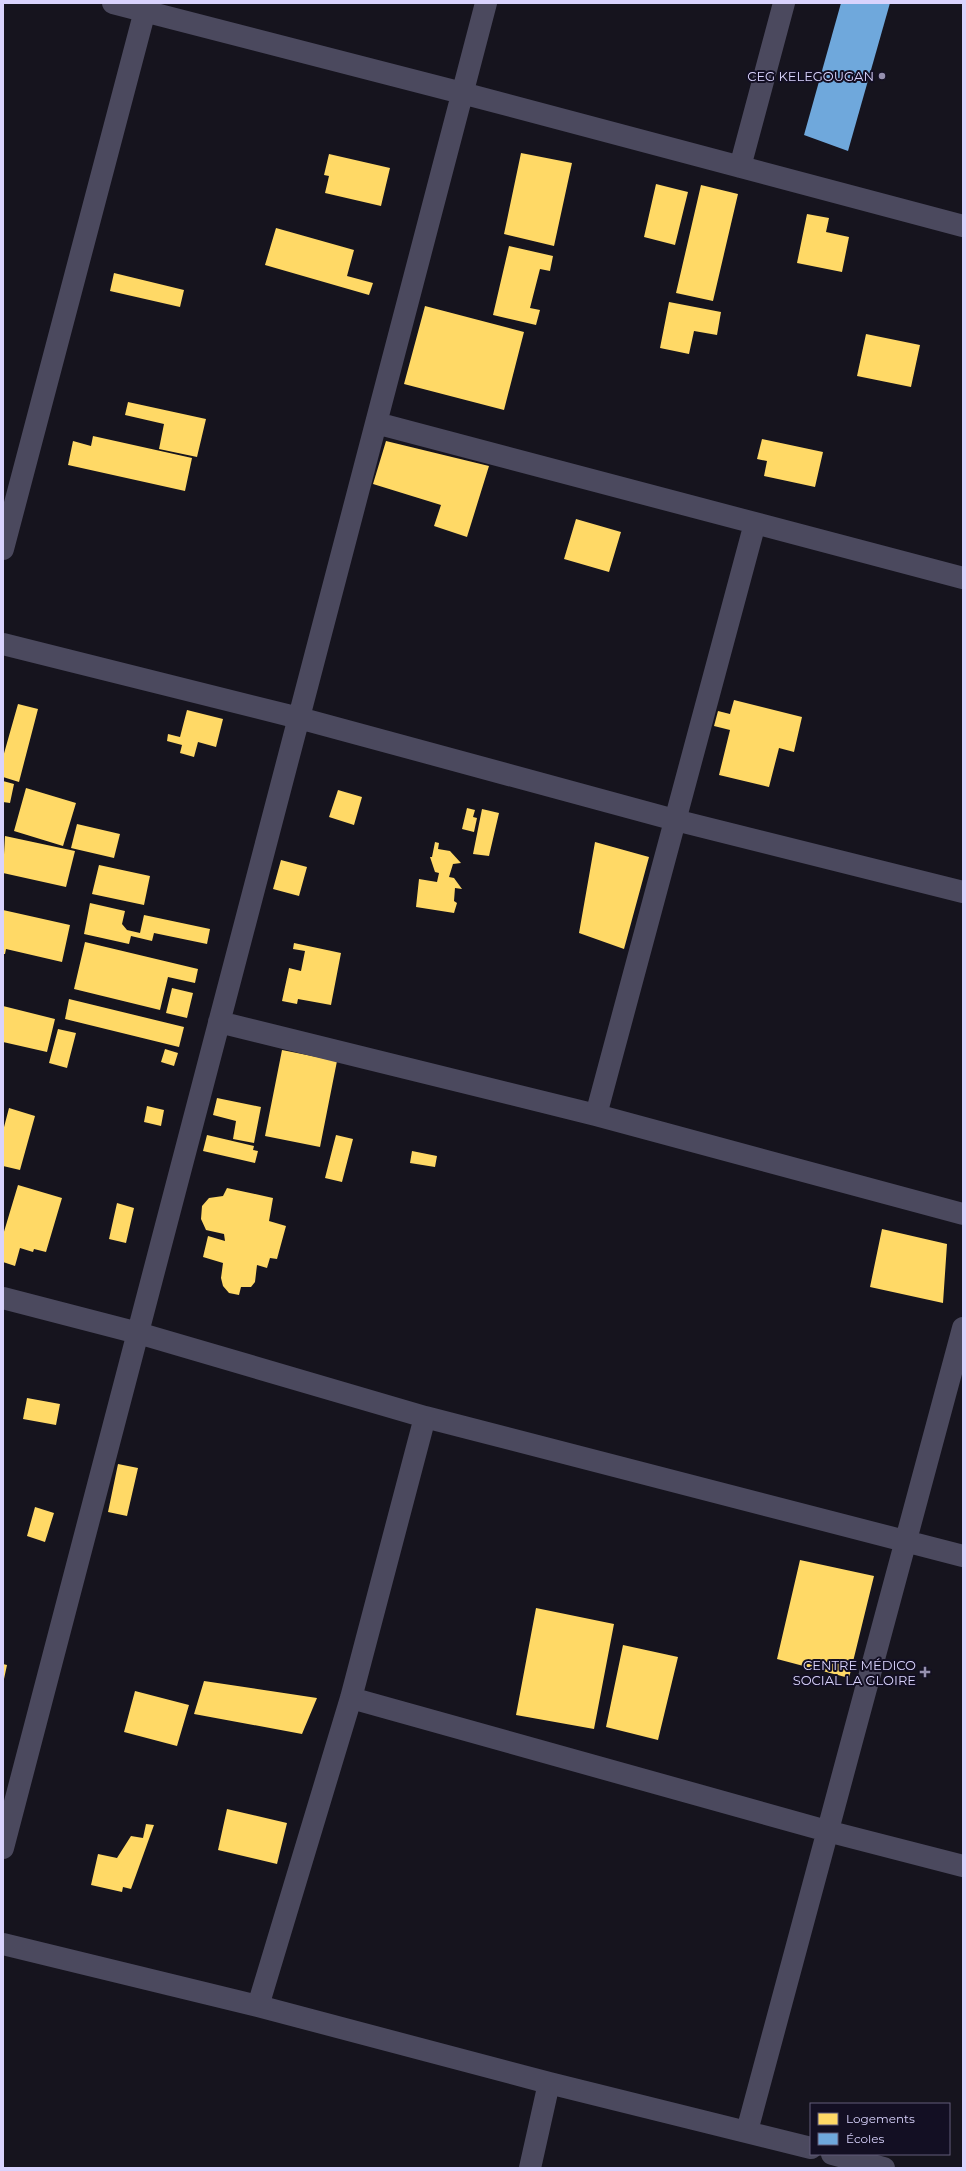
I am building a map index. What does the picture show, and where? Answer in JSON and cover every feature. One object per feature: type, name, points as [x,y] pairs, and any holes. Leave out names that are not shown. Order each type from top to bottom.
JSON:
[{"type":"street","points":[[113,3],[146,7],[462,93],[963,226]]},
{"type":"street","points":[[3,1848],[486,3]]},
{"type":"street","points":[[740,167],[784,3]]},
{"type":"street","points":[[3,549],[146,7]]},
{"type":"street","points":[[376,423],[963,578]]},
{"type":"street","points":[[596,1115],[755,523]]},
{"type":"street","points":[[3,644],[299,718],[675,820],[963,892]]},
{"type":"street","points":[[219,1022],[596,1115],[963,1214]]},
{"type":"street","points":[[3,1298],[138,1333],[426,1417],[963,1556]]},
{"type":"street","points":[[747,2130],[963,1328]]},
{"type":"street","points":[[258,2006],[351,1698],[426,1417]]},
{"type":"street","points":[[351,1698],[827,1831],[963,1866]]},
{"type":"street","points":[[3,1944],[258,2006],[549,2083],[747,2130],[810,2148]]},
{"type":"street","points":[[530,2168],[549,2083]]},
{"type":"street","points":[[836,2155],[884,2168]]},
{"type":"building: Logements","points":[[521,153],[572,163],[554,246],[504,234]]},
{"type":"building: Logements","points":[[329,154],[390,168],[381,206],[325,193],[329,176],[324,175]]},
{"type":"building: Logements","points":[[656,184],[688,192],[675,245],[644,237]]},
{"type":"building: Logements","points":[[701,185],[738,194],[713,301],[676,293]]},
{"type":"building: Logements","points":[[807,214],[829,218],[826,232],[849,237],[842,272],[797,263]]},
{"type":"building: Logements","points":[[276,228],[354,250],[347,276],[373,283],[369,295],[265,265]]},
{"type":"building: Logements","points":[[509,246],[553,256],[550,271],[540,269],[530,308],[540,310],[536,325],[493,315]]},
{"type":"building: Logements","points":[[114,273],[184,290],[180,307],[110,291]]},
{"type":"building: Logements","points":[[669,302],[721,312],[717,335],[694,331],[689,354],[660,348]]},
{"type":"building: Logements","points":[[425,306],[524,332],[504,410],[404,384]]},
{"type":"building: Logements","points":[[866,334],[920,345],[911,387],[857,376]]},
{"type":"building: Logements","points":[[128,402],[206,419],[197,457],[159,449],[164,424],[125,415]]},
{"type":"building: Logements","points":[[93,436],[192,458],[185,491],[68,465],[73,441],[91,446]]},
{"type":"building: Logements","points":[[762,439],[823,452],[815,487],[764,476],[767,461],[757,459]]},
{"type":"building: Logements","points":[[386,441],[489,466],[467,537],[434,526],[441,505],[373,484]]},
{"type":"building: Logements","points":[[576,519],[621,532],[609,572],[564,559]]},
{"type":"building: Logements","points":[[734,700],[802,717],[794,752],[779,748],[769,787],[719,775],[730,730],[714,726],[718,711],[730,714]]},
{"type":"building: Logements","points":[[18,704],[38,709],[19,782],[3,777],[3,757]]},
{"type":"building: Logements","points":[[187,710],[223,719],[216,747],[198,742],[194,757],[180,753],[182,745],[167,741],[168,734],[180,737]]},
{"type":"building: Logements","points":[[3,781],[14,784],[10,803],[3,802]]},
{"type":"building: Logements","points":[[26,788],[76,803],[63,846],[14,831]]},
{"type":"building: Logements","points":[[338,790],[362,797],[354,825],[329,817]]},
{"type":"building: Logements","points":[[467,808],[475,810],[473,817],[477,818],[474,832],[462,829]]},
{"type":"building: Logements","points":[[482,809],[499,813],[489,856],[473,854]]},
{"type":"building: Logements","points":[[77,824],[120,834],[114,858],[71,848]]},
{"type":"building: Logements","points":[[5,836],[75,851],[66,887],[3,873]]},
{"type":"building: Logements","points":[[435,842],[439,843],[438,849],[450,851],[461,863],[453,864],[449,877],[454,878],[462,889],[455,888],[454,901],[457,903],[454,913],[416,907],[419,879],[437,882],[439,873],[435,872],[430,857],[432,857]]},
{"type":"building: Logements","points":[[595,842],[649,857],[624,949],[579,933]]},
{"type":"building: Logements","points":[[281,860],[307,867],[299,896],[273,889]]},
{"type":"building: Logements","points":[[99,865],[150,876],[144,905],[92,894]]},
{"type":"building: Logements","points":[[90,903],[125,911],[122,924],[127,930],[140,933],[144,915],[210,929],[207,944],[154,933],[152,941],[131,936],[129,944],[84,934]]},
{"type":"building: Logements","points":[[3,910],[70,925],[62,962],[6,949],[5,954],[3,954]]},
{"type":"building: Logements","points":[[85,942],[198,969],[195,983],[168,977],[160,1010],[74,989]]},
{"type":"building: Logements","points":[[294,943],[341,953],[331,1005],[298,999],[297,1004],[282,1001],[289,968],[301,971],[305,951],[293,949]]},
{"type":"building: Logements","points":[[172,988],[193,993],[187,1018],[166,1013]]},
{"type":"building: Logements","points":[[69,999],[184,1027],[179,1047],[65,1019]]},
{"type":"building: Logements","points":[[3,1006],[55,1019],[47,1052],[3,1042]]},
{"type":"building: Logements","points":[[58,1029],[76,1033],[67,1068],[49,1063]]},
{"type":"building: Logements","points":[[165,1049],[178,1053],[174,1066],[161,1062]]},
{"type":"building: Logements","points":[[282,1050],[337,1061],[320,1147],[265,1136]]},
{"type":"building: Logements","points":[[217,1098],[261,1107],[254,1143],[233,1139],[236,1121],[213,1115]]},
{"type":"building: Logements","points":[[147,1106],[164,1110],[161,1126],[144,1122]]},
{"type":"building: Logements","points":[[9,1108],[35,1116],[20,1170],[3,1166],[3,1131]]},
{"type":"building: Logements","points":[[207,1135],[254,1146],[253,1150],[258,1151],[255,1163],[203,1151]]},
{"type":"building: Logements","points":[[336,1135],[353,1139],[342,1182],[325,1178]]},
{"type":"building: Logements","points":[[412,1151],[437,1156],[435,1167],[410,1163]]},
{"type":"building: Logements","points":[[18,1185],[62,1198],[46,1252],[34,1249],[33,1252],[20,1248],[15,1266],[3,1262],[3,1235]]},
{"type":"building: Logements","points":[[227,1188],[273,1198],[269,1221],[286,1226],[277,1259],[270,1258],[267,1268],[257,1265],[255,1282],[251,1287],[241,1287],[239,1295],[229,1293],[223,1286],[221,1278],[223,1263],[203,1257],[208,1236],[225,1241],[224,1234],[206,1230],[201,1219],[202,1206],[209,1198],[223,1196]]},
{"type":"building: Logements","points":[[117,1203],[134,1208],[126,1243],[109,1239]]},
{"type":"building: Logements","points":[[882,1229],[947,1244],[943,1303],[870,1287]]},
{"type":"building: Logements","points":[[27,1398],[60,1404],[56,1425],[23,1419]]},
{"type":"building: Logements","points":[[118,1464],[138,1468],[127,1516],[108,1512]]},
{"type":"building: Logements","points":[[35,1507],[54,1513],[45,1542],[27,1536]]},
{"type":"building: Logements","points":[[800,1560],[874,1576],[849,1678],[777,1659]]},
{"type":"building: Logements","points":[[536,1608],[614,1624],[594,1729],[516,1715]]},
{"type":"building: Logements","points":[[623,1645],[678,1657],[658,1740],[606,1727]]},
{"type":"building: Logements","points":[[3,1664],[7,1665],[4,1679],[3,1679]]},
{"type":"building: Logements","points":[[204,1681],[317,1698],[302,1734],[194,1714]]},
{"type":"building: Logements","points":[[135,1691],[189,1705],[177,1746],[124,1732]]},
{"type":"building: Logements","points":[[227,1809],[287,1823],[277,1864],[218,1850]]},
{"type":"building: Logements","points":[[146,1824],[154,1825],[131,1889],[123,1887],[122,1892],[91,1885],[98,1854],[117,1858],[131,1836],[143,1838]]},
{"type":"building: Écoles","points":[[841,3],[890,3],[848,151],[804,135]]},
{"type":"place","name":"CEG KELEGOUGAN","points":[[882,76]]},
{"type":"place","name":"CENTRE MÉDICO SOCIAL LA GLOIRE","points":[[925,1672]]}]
